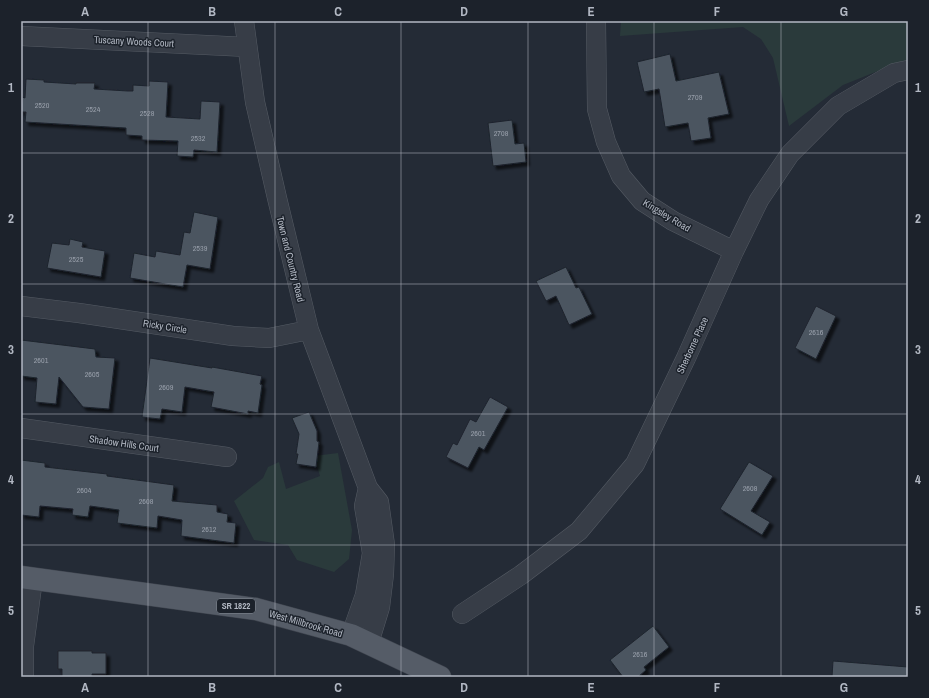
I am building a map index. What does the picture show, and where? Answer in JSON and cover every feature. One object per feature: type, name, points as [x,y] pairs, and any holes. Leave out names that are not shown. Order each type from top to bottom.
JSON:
[{"type":"main road","name":"West Millbrook Road","points":[[27,578],[256,609],[360,639],[440,677]]},
{"type":"street","name":"Town and Country Road","points":[[244,21],[255,102],[309,330],[368,488],[364,506],[372,552],[360,639]]},
{"type":"street","name":"Kingsley Road","points":[[596,21],[597,108],[606,142],[621,176],[642,201],[673,221],[734,251]]},
{"type":"street","name":"Tuscany Woods Court","points":[[21,36],[247,47]]},
{"type":"street","name":"Sherborne Place","points":[[462,614],[521,574],[579,531],[635,464],[686,358],[758,200],[790,154],[838,106],[894,74],[908,70]]},
{"type":"street","name":"Ricky Circle","points":[[21,306],[80,313],[233,336],[269,338],[309,330]]},
{"type":"street","name":"Shadow Hills Court","points":[[21,428],[227,457]]},
{"type":"street","points":[[24,677],[27,578]]},
{"type":"shaded area","points":[[621,21],[908,21],[908,59],[843,85],[789,126],[773,58],[761,39],[743,27],[620,36]]},
{"type":"shaded area","points":[[338,453],[352,530],[349,559],[334,572],[297,560],[288,545],[254,540],[234,501],[263,478],[268,467],[279,462],[286,489],[320,476],[314,456]]},
{"type":"building","points":[[670,54],[676,81],[719,72],[729,114],[708,118],[711,138],[691,141],[688,123],[665,127],[659,89],[644,92],[637,62]]},
{"type":"building","points":[[26,79],[76,84],[95,83],[94,89],[128,91],[133,91],[133,85],[149,86],[149,81],[168,82],[166,117],[200,119],[201,101],[220,102],[217,152],[194,150],[193,157],[177,156],[178,141],[142,140],[142,136],[126,135],[126,128],[25,122],[26,112],[21,112],[22,97],[25,98]]},
{"type":"building","points":[[512,120],[515,144],[524,143],[526,162],[493,166],[488,123]]},
{"type":"building","points":[[194,212],[218,217],[210,269],[187,265],[183,287],[130,278],[134,253],[155,257],[156,251],[180,255],[184,232],[190,233]]},
{"type":"building","points":[[70,239],[83,242],[82,247],[105,251],[101,277],[47,268],[52,243],[69,245]]},
{"type":"building","points":[[566,267],[576,288],[579,287],[592,314],[569,325],[556,296],[546,301],[536,281]]},
{"type":"building","points":[[816,306],[836,316],[816,359],[795,348]]},
{"type":"building","points":[[21,340],[95,349],[96,357],[115,358],[109,409],[83,407],[59,377],[56,404],[35,402],[37,378],[21,376]]},
{"type":"building","points":[[150,358],[262,376],[258,413],[248,411],[248,414],[211,407],[214,392],[185,387],[182,412],[162,409],[160,419],[142,417]]},
{"type":"building","points":[[490,397],[508,407],[484,450],[479,447],[468,468],[446,457],[453,443],[457,445],[470,419],[476,422]]},
{"type":"building","points":[[309,412],[317,431],[317,441],[319,442],[316,467],[296,464],[299,434],[292,418]]},
{"type":"building","points":[[21,460],[45,463],[45,467],[107,474],[107,476],[174,485],[172,501],[217,505],[217,512],[228,514],[227,522],[236,523],[234,543],[181,536],[182,520],[158,516],[157,528],[117,523],[119,510],[90,506],[88,517],[72,515],[73,509],[40,506],[39,517],[21,515]]},
{"type":"building","points":[[749,462],[773,476],[751,511],[770,522],[762,535],[720,509]]},
{"type":"building","points":[[653,626],[669,647],[644,667],[646,670],[638,677],[623,677],[610,660]]},
{"type":"building","points":[[58,651],[92,651],[92,653],[106,653],[106,674],[92,674],[92,677],[62,677],[62,669],[58,669]]},
{"type":"building","points":[[833,661],[908,667],[907,677],[832,677]]}]
